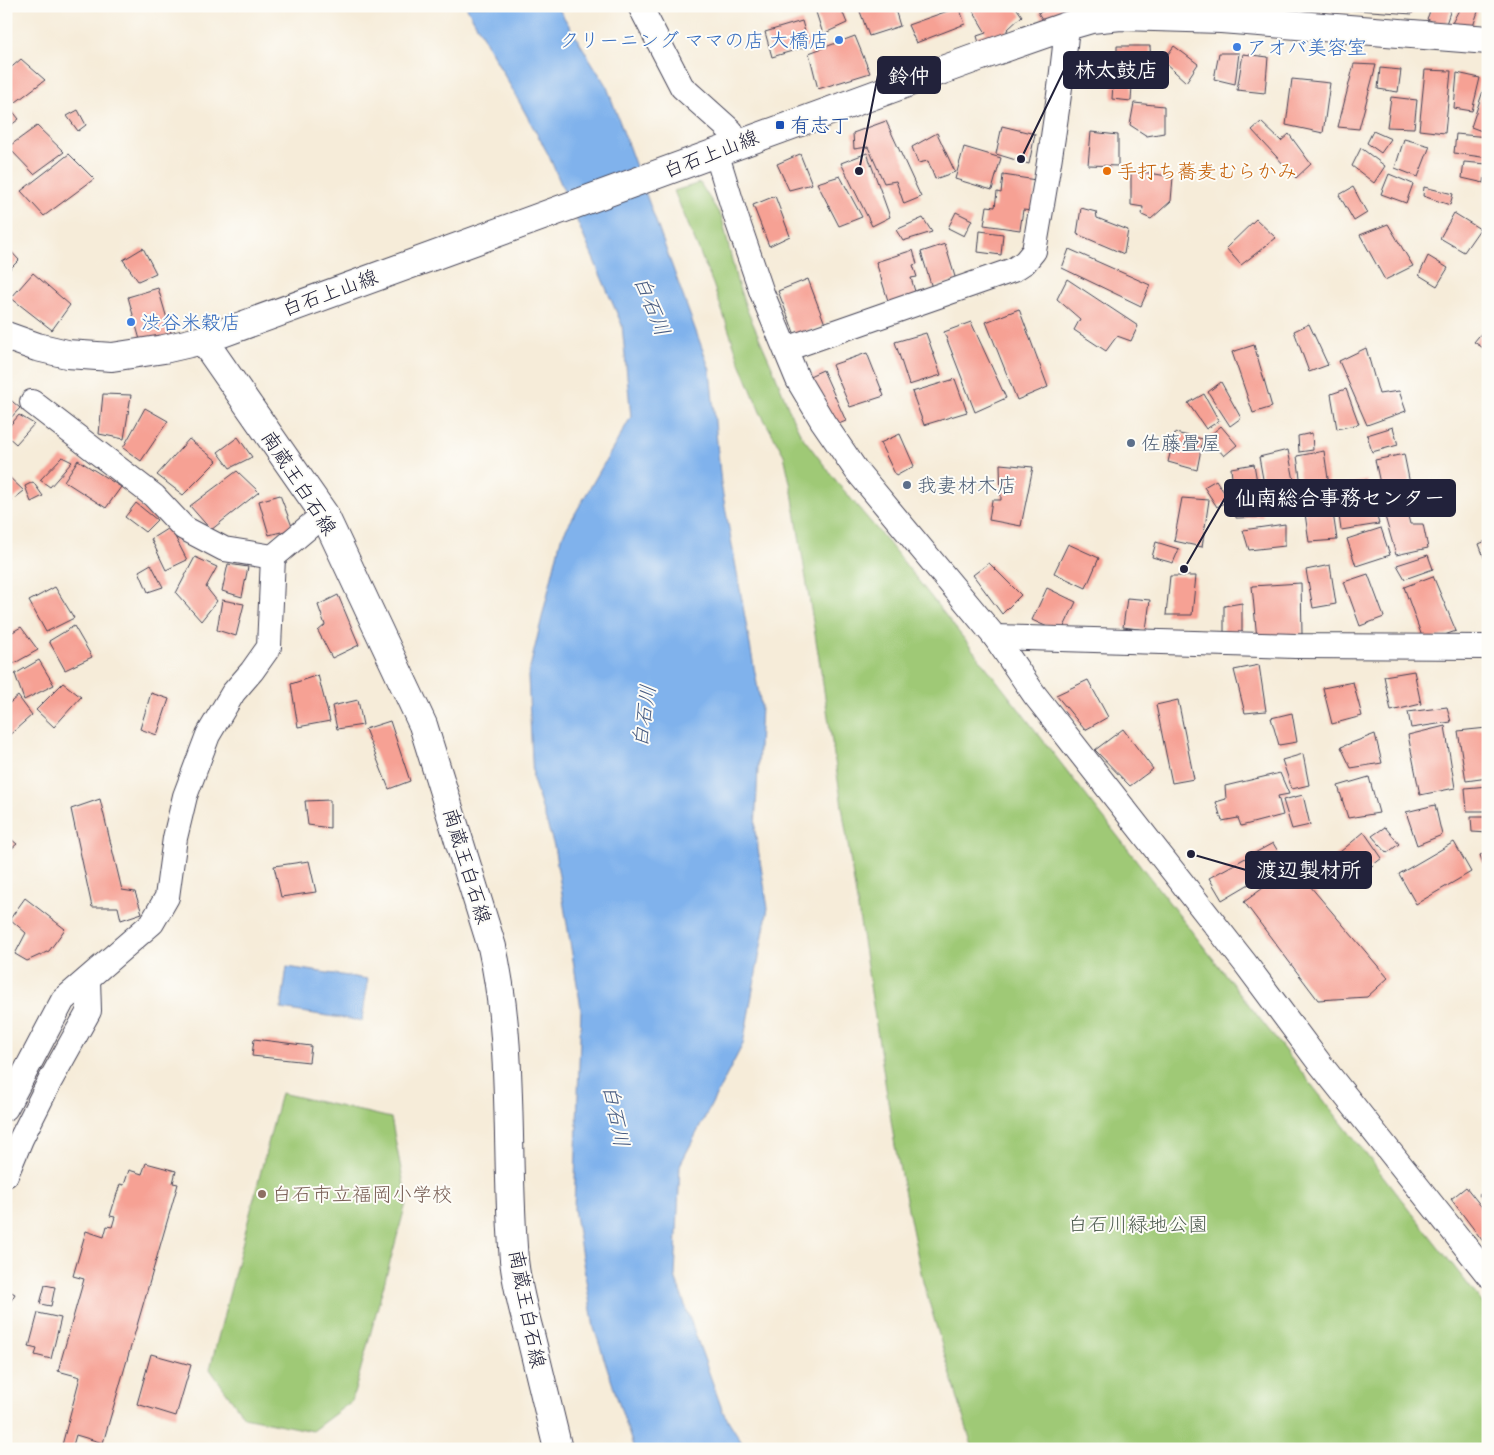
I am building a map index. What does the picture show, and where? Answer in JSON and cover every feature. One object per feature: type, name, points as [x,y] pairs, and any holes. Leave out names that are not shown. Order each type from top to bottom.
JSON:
[{"type":"main road","name":"白石上山線","points":[[6,336],[67,354],[112,357],[164,349],[211,337],[1079,17],[1121,16],[1151,11],[1221,19],[1488,40]]},
{"type":"main road","name":"南蔵王白石線","points":[[211,337],[324,514],[423,725],[492,947],[499,979],[504,1015],[514,1262],[519,1290],[558,1449]]},
{"type":"street","points":[[640,6],[682,87],[731,131],[716,152],[737,220],[762,293],[798,380],[823,422],[856,470],[995,637],[1034,694],[1245,962],[1321,1065],[1488,1275]]},
{"type":"street","points":[[786,348],[1014,270],[1034,252],[1063,68],[1079,17]]},
{"type":"street","points":[[32,402],[154,496],[184,528],[224,549],[273,556],[324,514]]},
{"type":"street","points":[[6,1108],[63,1000],[152,923],[167,897],[175,838],[185,796],[208,735],[233,693],[269,647],[273,556]]},
{"type":"street","points":[[995,637],[1294,646],[1488,647]]},
{"type":"street","points":[[6,1175],[21,1139],[89,1011],[88,979]]},
{"type":"green space","name":"白石川緑地公園","points":[[700,183],[722,218],[737,282],[747,310],[801,435],[976,654],[1488,1310],[1488,1449],[973,1449],[923,1282],[895,1146],[820,665],[792,492],[784,455],[760,412],[739,360],[713,284],[674,191]]},
{"type":"green space","points":[[281,1093],[391,1118],[407,1200],[352,1401],[312,1431],[244,1417],[210,1369]]},
{"type":"water","name":"白石川","points":[[466,6],[557,6],[607,87],[710,370],[721,484],[761,706],[755,831],[768,908],[743,1044],[680,1165],[675,1277],[723,1412],[746,1449],[634,1449],[594,1328],[574,1209],[581,1008],[554,846],[533,780],[528,676],[561,538],[631,417],[622,325],[548,154]]},
{"type":"water","points":[[287,967],[368,979],[362,1021],[281,1009]]},
{"type":"building","points":[[814,6],[840,6],[847,23],[823,34]]},
{"type":"building","points":[[858,6],[894,6],[900,26],[869,36]]},
{"type":"building","points":[[970,6],[1015,6],[1022,16],[1007,30],[1008,44],[982,53],[977,36],[986,33]]},
{"type":"building","points":[[1054,6],[1068,6],[1073,19],[1049,29],[1038,13]]},
{"type":"building","points":[[1331,6],[1414,6],[1412,14],[1330,8]]},
{"type":"building","points":[[1432,6],[1452,6],[1445,27],[1427,19]]},
{"type":"building","points":[[1461,6],[1480,6],[1470,35],[1451,25]]},
{"type":"building","points":[[959,7],[965,24],[916,43],[908,25]]},
{"type":"building","points":[[802,21],[809,46],[772,57],[765,32]]},
{"type":"building","points":[[855,36],[870,73],[818,89],[809,53]]},
{"type":"building","points":[[1117,46],[1150,46],[1151,64],[1117,64]]},
{"type":"building","points":[[1174,46],[1198,64],[1186,82],[1163,61]]},
{"type":"building","points":[[1219,53],[1239,53],[1235,84],[1214,79]]},
{"type":"building","points":[[1243,54],[1268,57],[1265,93],[1237,90]]},
{"type":"building","points":[[21,59],[45,80],[16,102],[6,93],[6,72]]},
{"type":"building","points":[[1354,64],[1376,65],[1359,129],[1338,127]]},
{"type":"building","points":[[1380,68],[1401,70],[1398,92],[1378,89]]},
{"type":"building","points":[[1114,69],[1133,69],[1131,101],[1112,99]]},
{"type":"building","points":[[1425,70],[1451,71],[1445,133],[1419,130]]},
{"type":"building","points":[[1457,73],[1480,78],[1472,111],[1454,108]]},
{"type":"building","points":[[1292,79],[1330,83],[1323,133],[1286,125]]},
{"type":"building","points":[[1487,79],[1488,130],[1487,133],[1471,127]]},
{"type":"building","points":[[1391,97],[1417,100],[1414,128],[1387,127]]},
{"type":"building","points":[[6,103],[19,119],[6,129]]},
{"type":"building","points":[[1134,103],[1164,106],[1164,133],[1147,136],[1130,125]]},
{"type":"building","points":[[78,110],[86,125],[78,131],[67,116]]},
{"type":"building","points":[[886,121],[921,197],[904,204],[896,181],[884,183],[868,147],[854,149],[853,133]]},
{"type":"building","points":[[1261,122],[1281,141],[1289,134],[1311,164],[1296,178],[1252,130]]},
{"type":"building","points":[[37,126],[64,152],[34,174],[8,147]]},
{"type":"building","points":[[1002,126],[1035,134],[1029,164],[996,154]]},
{"type":"building","points":[[1373,131],[1391,139],[1381,153],[1367,143]]},
{"type":"building","points":[[1091,132],[1118,135],[1118,166],[1088,165]]},
{"type":"building","points":[[937,133],[955,172],[935,179],[928,161],[918,163],[912,147]]},
{"type":"building","points":[[1456,134],[1488,137],[1488,158],[1454,153]]},
{"type":"building","points":[[1404,139],[1430,146],[1418,177],[1395,168]]},
{"type":"building","points":[[964,147],[1001,158],[992,190],[955,179]]},
{"type":"building","points":[[1361,148],[1385,166],[1374,183],[1352,166]]},
{"type":"building","points":[[867,153],[890,217],[872,226],[841,163]]},
{"type":"building","points":[[69,154],[94,179],[44,216],[21,191]]},
{"type":"building","points":[[800,154],[812,184],[789,190],[777,164]]},
{"type":"building","points":[[1464,162],[1487,164],[1484,183],[1462,178]]},
{"type":"building","points":[[1131,170],[1173,177],[1171,201],[1151,219],[1142,215],[1143,207],[1131,205]]},
{"type":"building","points":[[1389,174],[1413,184],[1406,203],[1381,194]]},
{"type":"building","points":[[1003,175],[1036,180],[1032,211],[1023,210],[1020,230],[984,225],[987,206],[995,207],[997,192],[1001,193]]},
{"type":"building","points":[[840,176],[862,217],[839,226],[817,183]]},
{"type":"building","points":[[1353,187],[1367,213],[1354,221],[1339,195]]},
{"type":"building","points":[[1424,187],[1453,194],[1450,205],[1423,196]]},
{"type":"building","points":[[775,196],[790,236],[769,246],[753,205]]},
{"type":"building","points":[[1081,208],[1096,212],[1097,218],[1128,230],[1124,254],[1077,234]]},
{"type":"building","points":[[956,212],[972,220],[964,236],[948,228]]},
{"type":"building","points":[[1454,213],[1480,229],[1464,252],[1440,238]]},
{"type":"building","points":[[923,218],[932,232],[903,241],[896,230]]},
{"type":"building","points":[[1256,219],[1276,238],[1241,265],[1226,248]]},
{"type":"building","points":[[1388,224],[1413,266],[1385,280],[1360,235]]},
{"type":"building","points":[[980,231],[1003,234],[1001,255],[978,252]]},
{"type":"building","points":[[945,244],[956,280],[932,288],[921,252]]},
{"type":"building","points":[[6,246],[19,260],[6,273]]},
{"type":"building","points":[[143,248],[156,273],[138,281],[123,260]]},
{"type":"building","points":[[1069,249],[1150,285],[1141,306],[1062,268]]},
{"type":"building","points":[[913,250],[917,264],[913,265],[917,277],[911,278],[917,298],[890,307],[876,262]]},
{"type":"building","points":[[1428,256],[1448,268],[1437,286],[1419,275]]},
{"type":"building","points":[[33,273],[70,305],[52,330],[11,298]]},
{"type":"building","points":[[808,279],[825,324],[795,335],[778,291]]},
{"type":"building","points":[[1067,279],[1138,326],[1131,341],[1117,336],[1106,351],[1074,330],[1080,319],[1057,299]]},
{"type":"building","points":[[158,288],[173,339],[142,347],[128,297]]},
{"type":"building","points":[[1019,309],[1048,387],[1017,400],[986,322]]},
{"type":"building","points":[[971,322],[1006,398],[975,412],[944,332]]},
{"type":"building","points":[[1309,324],[1328,365],[1309,372],[1294,331]]},
{"type":"building","points":[[1488,325],[1488,351],[1474,342]]},
{"type":"building","points":[[926,333],[941,375],[909,385],[895,342]]},
{"type":"building","points":[[1254,345],[1272,407],[1253,413],[1232,352]]},
{"type":"building","points":[[1366,348],[1379,394],[1399,391],[1406,411],[1367,425],[1339,361]]},
{"type":"building","points":[[867,353],[884,396],[850,407],[832,365]]},
{"type":"building","points":[[823,370],[846,421],[831,427],[805,378]]},
{"type":"building","points":[[955,379],[967,412],[924,425],[912,392]]},
{"type":"building","points":[[1221,382],[1241,418],[1230,426],[1208,392]]},
{"type":"building","points":[[1346,389],[1359,424],[1337,429],[1331,394]]},
{"type":"building","points":[[103,394],[131,395],[124,439],[99,434]]},
{"type":"building","points":[[1204,394],[1219,421],[1206,429],[1188,403]]},
{"type":"building","points":[[6,396],[20,408],[6,423]]},
{"type":"building","points":[[145,408],[168,421],[141,461],[123,448]]},
{"type":"building","points":[[19,415],[34,424],[16,444],[6,435],[6,430]]},
{"type":"building","points":[[1221,426],[1237,445],[1224,456],[1208,437]]},
{"type":"building","points":[[1393,427],[1398,445],[1372,452],[1367,435]]},
{"type":"building","points":[[1175,433],[1203,439],[1197,470],[1168,462]]},
{"type":"building","points":[[1312,433],[1313,450],[1299,452],[1298,436]]},
{"type":"building","points":[[900,434],[914,466],[896,476],[880,443]]},
{"type":"building","points":[[238,437],[252,457],[230,468],[218,452]]},
{"type":"building","points":[[189,439],[217,461],[183,495],[157,475]]},
{"type":"building","points":[[1288,450],[1295,485],[1265,490],[1259,457]]},
{"type":"building","points":[[1324,451],[1337,540],[1309,542],[1297,456]]},
{"type":"building","points":[[1404,454],[1412,494],[1383,498],[1375,460]]},
{"type":"building","points":[[62,457],[72,462],[50,487],[40,480]]},
{"type":"building","points":[[78,460],[121,487],[106,508],[64,481]]},
{"type":"building","points":[[1000,464],[1033,467],[1021,526],[989,520],[992,500],[1001,500]]},
{"type":"building","points":[[1254,464],[1263,517],[1236,518],[1231,468]]},
{"type":"building","points":[[237,471],[259,492],[211,530],[190,506]]},
{"type":"building","points":[[6,474],[24,491],[6,505]]},
{"type":"building","points":[[1216,480],[1229,500],[1217,507],[1204,487]]},
{"type":"building","points":[[1367,480],[1379,524],[1341,530],[1335,487]]},
{"type":"building","points":[[33,482],[43,496],[31,502],[25,486]]},
{"type":"building","points":[[280,495],[293,529],[269,535],[259,501]]},
{"type":"building","points":[[1182,498],[1209,500],[1202,547],[1174,541]]},
{"type":"building","points":[[1404,500],[1410,524],[1423,524],[1428,548],[1396,555],[1382,506]]},
{"type":"building","points":[[136,503],[157,520],[145,532],[125,517]]},
{"type":"building","points":[[1285,524],[1285,546],[1249,550],[1243,530]]},
{"type":"building","points":[[170,527],[187,560],[166,570],[151,539]]},
{"type":"building","points":[[1381,528],[1390,555],[1356,566],[1347,539]]},
{"type":"building","points":[[1488,540],[1488,568],[1479,544]]},
{"type":"building","points":[[1156,542],[1179,549],[1173,563],[1152,557]]},
{"type":"building","points":[[1068,544],[1099,558],[1086,588],[1054,573]]},
{"type":"building","points":[[1428,555],[1433,569],[1405,579],[1397,565]]},
{"type":"building","points":[[195,557],[217,567],[206,587],[217,601],[201,621],[176,593]]},
{"type":"building","points":[[989,563],[1021,595],[1002,614],[973,575]]},
{"type":"building","points":[[151,564],[163,587],[148,592],[139,571]]},
{"type":"building","points":[[228,564],[248,567],[242,597],[222,591]]},
{"type":"building","points":[[1330,565],[1336,604],[1313,608],[1306,570]]},
{"type":"building","points":[[1368,574],[1384,617],[1360,626],[1344,582]]},
{"type":"building","points":[[1170,576],[1196,576],[1192,615],[1166,615]]},
{"type":"building","points":[[1433,576],[1456,631],[1424,642],[1404,587]]},
{"type":"building","points":[[1301,583],[1302,634],[1257,639],[1252,586]]},
{"type":"building","points":[[55,587],[74,618],[46,632],[29,601]]},
{"type":"building","points":[[1047,588],[1076,602],[1061,633],[1032,620]]},
{"type":"building","points":[[338,595],[359,645],[332,658],[318,631],[325,625],[318,605]]},
{"type":"building","points":[[1127,598],[1150,600],[1146,630],[1123,627]]},
{"type":"building","points":[[222,600],[244,604],[236,636],[217,630]]},
{"type":"building","points":[[1242,603],[1242,639],[1224,640],[1224,606]]},
{"type":"building","points":[[74,626],[92,657],[65,670],[49,641]]},
{"type":"building","points":[[21,627],[38,650],[13,664],[6,652],[6,636]]},
{"type":"building","points":[[39,660],[54,685],[24,700],[15,674]]},
{"type":"building","points":[[1259,665],[1266,711],[1245,713],[1234,670]]},
{"type":"building","points":[[1414,671],[1421,704],[1391,711],[1384,676]]},
{"type":"building","points":[[318,675],[330,721],[298,727],[291,684]]},
{"type":"building","points":[[1088,680],[1108,717],[1085,730],[1056,695]]},
{"type":"building","points":[[1353,682],[1362,716],[1332,724],[1323,688]]},
{"type":"building","points":[[63,683],[81,697],[54,727],[36,710]]},
{"type":"building","points":[[151,693],[169,699],[157,735],[140,729]]},
{"type":"building","points":[[18,696],[32,715],[6,738],[6,706]]},
{"type":"building","points":[[358,700],[363,725],[337,729],[332,706]]},
{"type":"building","points":[[1178,700],[1194,779],[1172,783],[1156,705]]},
{"type":"building","points":[[1447,707],[1451,722],[1411,728],[1408,712]]},
{"type":"building","points":[[1292,713],[1297,742],[1279,745],[1271,718]]},
{"type":"building","points":[[390,721],[410,781],[389,789],[365,729]]},
{"type":"building","points":[[1445,726],[1455,788],[1420,795],[1408,735]]},
{"type":"building","points":[[1487,728],[1488,778],[1466,781],[1458,731]]},
{"type":"building","points":[[1123,729],[1153,769],[1130,786],[1095,750]]},
{"type":"building","points":[[1375,734],[1382,763],[1351,768],[1341,747]]},
{"type":"building","points":[[1303,754],[1309,785],[1292,789],[1282,760]]},
{"type":"building","points":[[1280,773],[1289,794],[1278,796],[1283,815],[1241,826],[1238,818],[1222,821],[1216,802],[1226,799],[1225,786]]},
{"type":"building","points":[[1369,777],[1379,813],[1348,818],[1338,786]]},
{"type":"building","points":[[1488,786],[1488,811],[1467,811],[1465,788]]},
{"type":"building","points":[[1303,795],[1310,825],[1292,829],[1283,800]]},
{"type":"building","points":[[100,799],[122,890],[135,892],[142,913],[121,920],[118,907],[92,907],[71,809]]},
{"type":"building","points":[[330,800],[330,828],[308,825],[305,801]]},
{"type":"building","points":[[1435,805],[1442,835],[1417,845],[1406,812]]},
{"type":"building","points":[[1471,817],[1488,817],[1488,833],[1472,832]]},
{"type":"building","points":[[1385,827],[1399,844],[1387,853],[1372,836]]},
{"type":"building","points":[[1364,832],[1382,858],[1355,879],[1334,857]]},
{"type":"building","points":[[6,835],[17,844],[6,853]]},
{"type":"building","points":[[1454,842],[1471,872],[1416,904],[1399,874]]},
{"type":"building","points":[[1273,843],[1285,863],[1222,900],[1209,878]]},
{"type":"building","points":[[1488,852],[1488,877],[1480,855]]},
{"type":"building","points":[[309,861],[316,892],[281,897],[274,866]]},
{"type":"building","points":[[1293,866],[1388,978],[1367,997],[1318,1000],[1244,902]]},
{"type":"building","points":[[25,898],[65,929],[49,951],[27,961],[15,954],[26,933],[10,919]]},
{"type":"building","points":[[254,1039],[311,1046],[309,1062],[252,1056]]},
{"type":"building","points":[[146,1163],[176,1171],[173,1183],[178,1184],[103,1443],[76,1435],[72,1449],[61,1449],[80,1377],[58,1371],[84,1279],[73,1276],[86,1231],[104,1237],[107,1226],[112,1227],[115,1217],[110,1216],[120,1184],[124,1185],[129,1170],[142,1174]]},
{"type":"building","points":[[1466,1187],[1488,1215],[1488,1248],[1451,1199]]},
{"type":"building","points":[[1488,1189],[1488,1206],[1479,1195]]},
{"type":"building","points":[[45,1285],[55,1287],[51,1306],[40,1304]]},
{"type":"building","points":[[6,1289],[15,1294],[6,1309]]},
{"type":"building","points":[[38,1313],[61,1318],[51,1359],[35,1355],[37,1349],[29,1347]]},
{"type":"building","points":[[151,1354],[191,1365],[176,1416],[137,1404]]},
{"type":"place","name":"クリーニング ママの店 大橋店","points":[[839,40]]},
{"type":"place","name":"アオバ美容室","points":[[1237,47]]},
{"type":"place","name":"有志丁","points":[[780,125]]},
{"type":"place","name":"林太鼓店","points":[[1021,159]]},
{"type":"place","name":"鈴仲","points":[[859,171]]},
{"type":"place","name":"手打ち蕎麦むらかみ","points":[[1107,171]]},
{"type":"place","name":"渋谷米穀店","points":[[131,322]]},
{"type":"place","name":"佐藤畳屋","points":[[1131,443]]},
{"type":"place","name":"我妻材木店","points":[[907,485]]},
{"type":"place","name":"仙南総合事務センター","points":[[1184,569]]},
{"type":"place","name":"渡辺製材所","points":[[1191,854]]},
{"type":"place","name":"白石市立福岡小学校","points":[[262,1194]]}]
